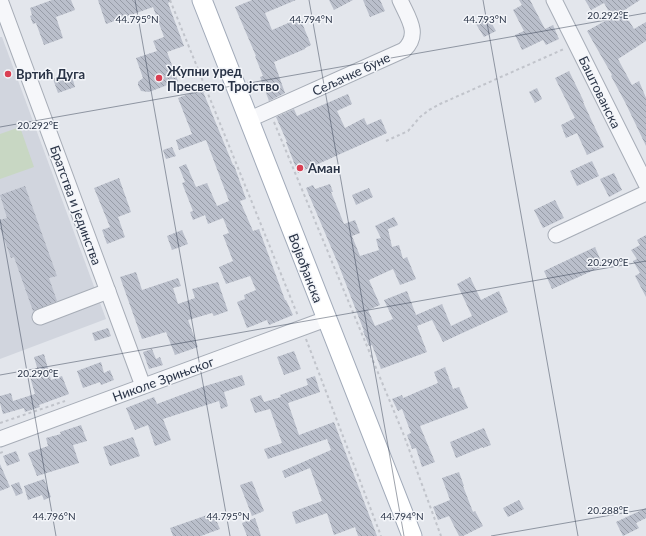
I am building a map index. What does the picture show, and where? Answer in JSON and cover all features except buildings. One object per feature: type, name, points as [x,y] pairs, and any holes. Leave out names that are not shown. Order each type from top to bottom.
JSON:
[{"type":"main road","name":"Војвођанска","points":[[202,0],[412,536]]},
{"type":"street","name":"Братства и јединства","points":[[0,0],[143,386]]},
{"type":"street","name":"Сељачке буне","points":[[248,120],[404,50],[410,43],[413,34],[410,22],[400,0]]},
{"type":"street","name":"Баштованска","points":[[554,0],[646,184]]},
{"type":"street","points":[[556,235],[646,193]]},
{"type":"street","points":[[40,317],[108,291]]},
{"type":"street","name":"Николе Зрињског","points":[[0,439],[326,319]]},
{"type":"path","points":[[170,0],[302,328],[381,536]]},
{"type":"path","points":[[386,141],[408,131],[420,117],[440,104],[576,44]]},
{"type":"path","points":[[270,111],[403,433],[441,536]]},
{"type":"shaded area","points":[[0,37],[2,37],[106,319],[0,359]]},
{"type":"green space","points":[[20,127],[34,167],[0,179],[0,134]]},
{"type":"place","name":"Вртић Дуга","points":[[8,74]]},
{"type":"place","name":"Жупни уред Пресвето Тројство","points":[[159,78]]},
{"type":"place","name":"Аман","points":[[300,168]]}]
